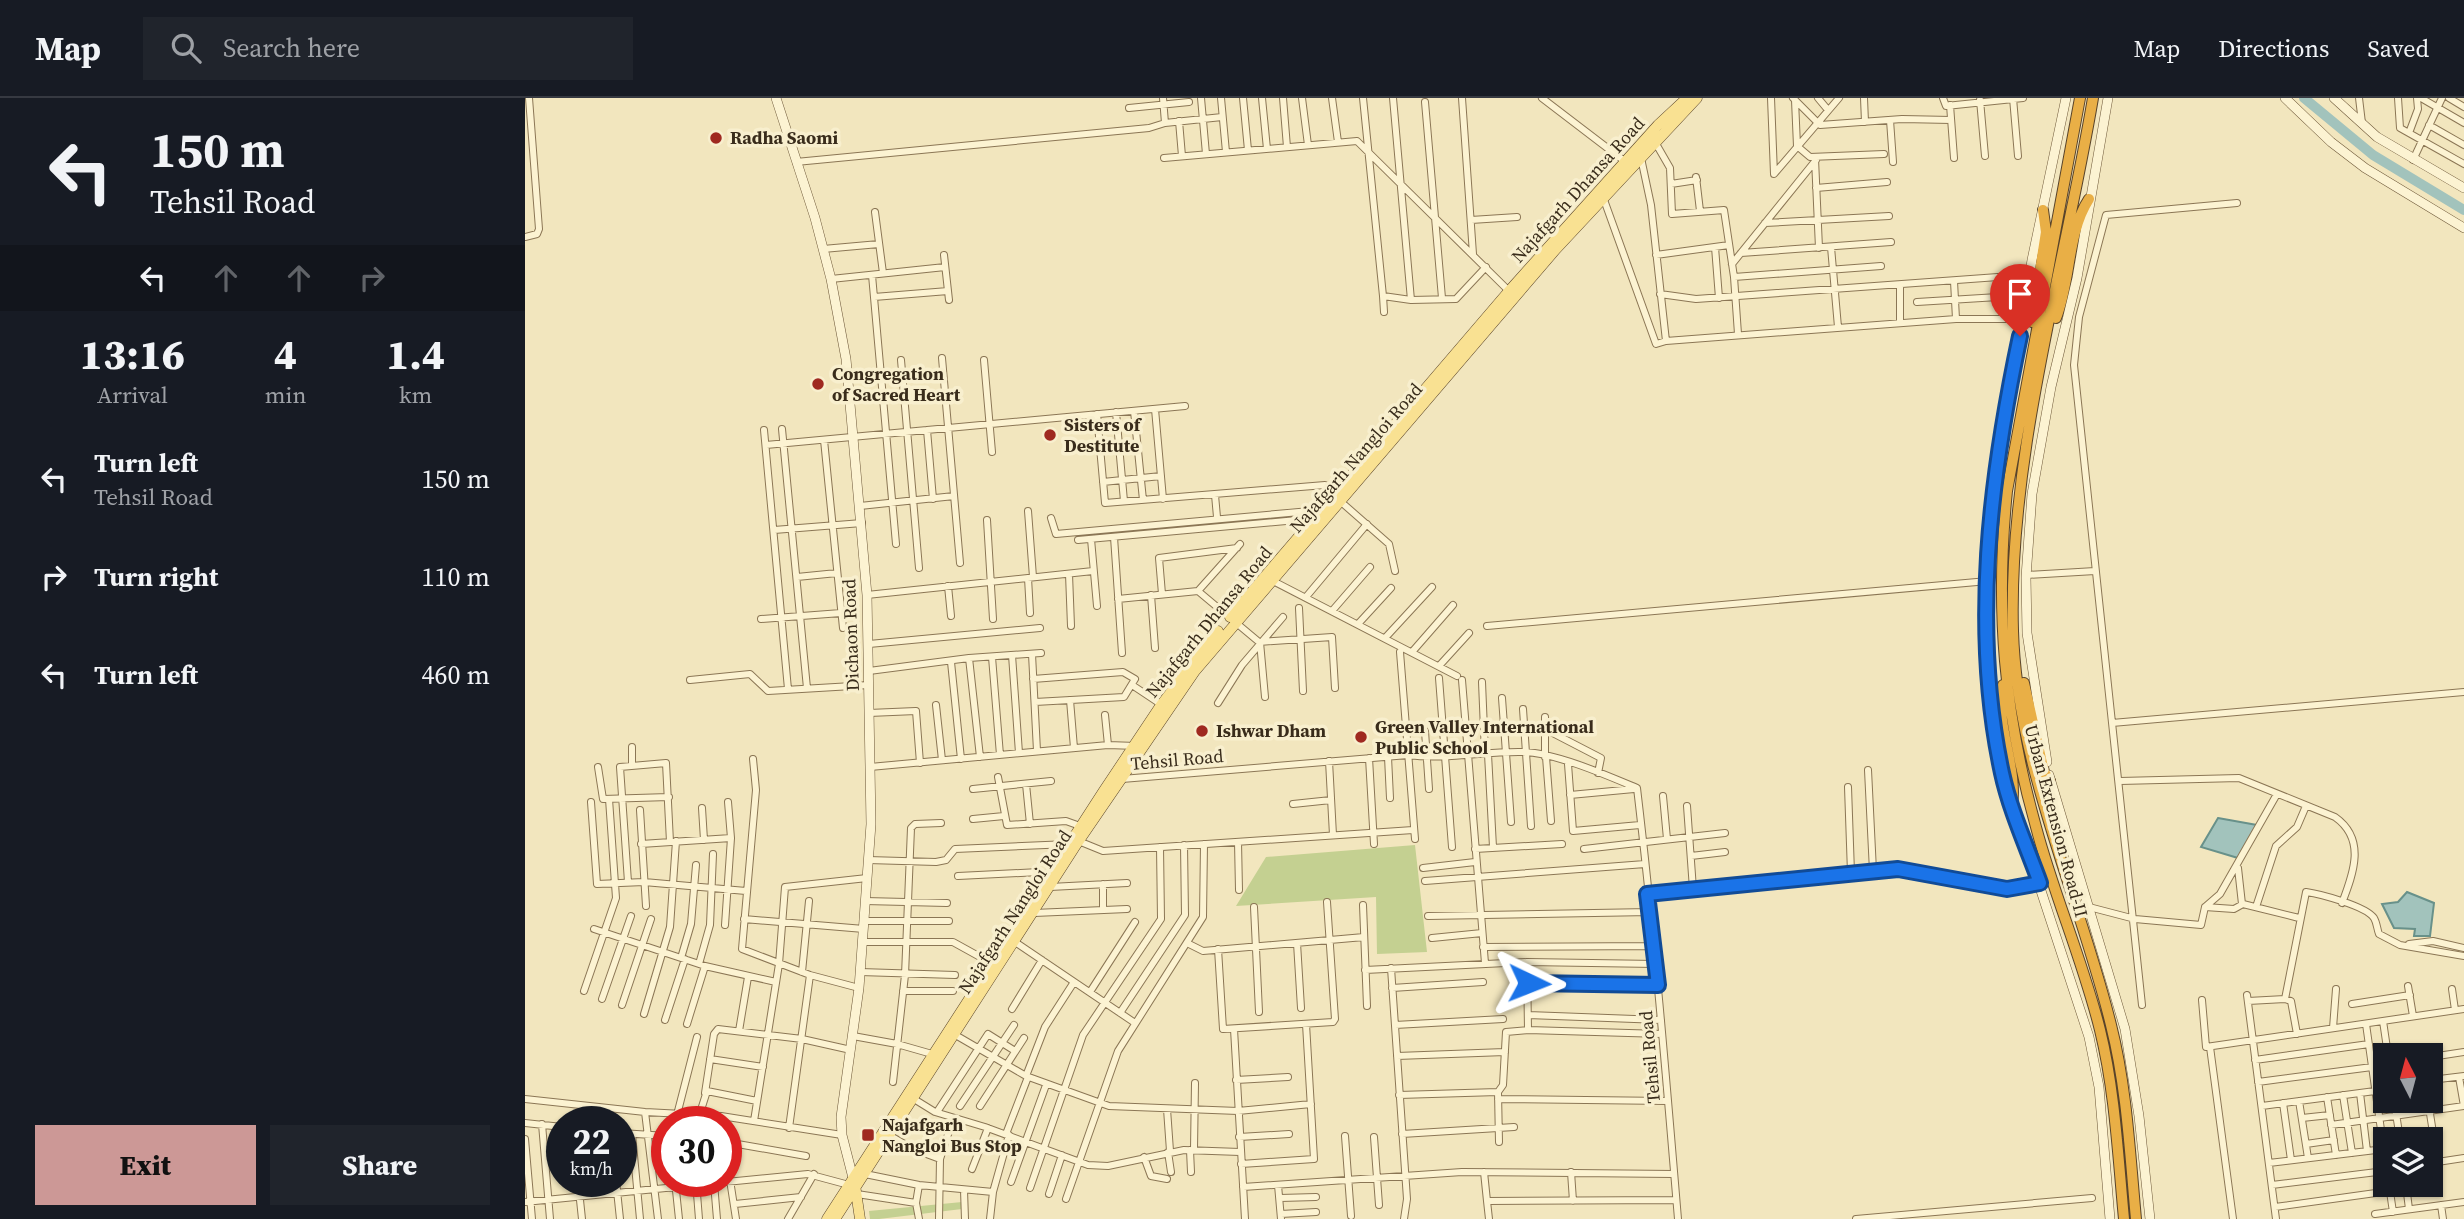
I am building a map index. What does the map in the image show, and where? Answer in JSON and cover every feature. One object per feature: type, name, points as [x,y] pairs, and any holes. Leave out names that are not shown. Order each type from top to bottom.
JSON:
[{"type":"highway","name":"Urban Extension Road-II","points":[[2080,98],[2007,491],[2001,548],[2001,611],[2005,678],[2015,746],[2044,855],[2099,1028],[2113,1107],[2124,1219]]},
{"type":"highway","name":"Urban Extension Road-II","points":[[2093,98],[2029,431],[2015,545],[2013,631],[2018,676],[2043,804],[2112,1026],[2125,1105],[2136,1219]]},
{"type":"highway","points":[[2047,340],[2063,301],[2079,214],[2089,199]]},
{"type":"highway","points":[[2034,335],[2032,309],[2046,232],[2043,210]]},
{"type":"highway","points":[[2018,676],[2025,684],[2044,772],[2050,781]]},
{"type":"highway","points":[[2005,678],[1999,701],[2015,784],[2012,806]]},
{"type":"main road","name":"Najafgarh Nangloi Road","points":[[854,1186],[865,1174],[914,1099],[951,1032],[1012,940],[1034,913],[1073,841],[1120,779],[1164,707],[1232,619],[1271,580],[1316,518],[1565,233],[1603,197],[1637,154],[1697,98]]},
{"type":"main road","name":"Najafgarh Dhansa Road","points":[[1637,154],[1683,99]]},
{"type":"main road","name":"Najafgarh Dhansa Road","points":[[1565,233],[1628,164]]},
{"type":"main road","name":"Najafgarh Dhansa Road","points":[[1232,619],[1316,518]]},
{"type":"main road","points":[[835,1219],[932,1054],[951,1032],[991,963],[1012,940],[1080,826],[1138,746]]},
{"type":"main road","points":[[827,1219],[854,1186]]},
{"type":"main road","name":"Dichaon Road","points":[[854,1186],[860,1219]]},
{"type":"street","points":[[525,237],[537,234],[540,229],[529,98]]},
{"type":"street","name":"Dichaon Road","points":[[776,98],[831,279],[846,359],[862,523],[869,643],[868,860],[859,988],[842,1112],[842,1135],[854,1186]]},
{"type":"street","points":[[1201,98],[1206,154]]},
{"type":"street","points":[[1220,98],[1226,152]]},
{"type":"street","points":[[1243,98],[1248,150]]},
{"type":"street","points":[[1262,98],[1267,149]]},
{"type":"street","points":[[1283,98],[1287,147]]},
{"type":"street","points":[[1302,98],[1308,145]]},
{"type":"street","points":[[1332,98],[1338,142]]},
{"type":"street","points":[[1363,98],[1384,313]]},
{"type":"street","points":[[1393,98],[1411,300]]},
{"type":"street","points":[[1462,98],[1473,254]]},
{"type":"street","points":[[1542,98],[1628,164]]},
{"type":"street","points":[[1771,98],[1774,174],[1839,98]]},
{"type":"street","points":[[1818,98],[1828,110]]},
{"type":"street","points":[[1864,98],[1865,122]]},
{"type":"street","points":[[1943,98],[1944,106],[1980,100],[2023,98]]},
{"type":"street","points":[[2014,98],[2018,156]]},
{"type":"street","points":[[2066,98],[2043,210],[1996,478],[1988,581],[1987,640],[1992,715],[2003,775],[2089,1037],[2099,1087],[2111,1219]]},
{"type":"street","points":[[2108,98],[2069,314],[2038,456],[2026,575],[2027,633],[2050,781],[2125,1029],[2139,1116],[2150,1219]]},
{"type":"street","points":[[2285,98],[2331,142],[2365,167],[2464,228]]},
{"type":"street","points":[[2334,98],[2362,124],[2413,160],[2464,188]]},
{"type":"street","points":[[2359,98],[2362,124]]},
{"type":"street","points":[[2398,98],[2400,128],[2464,164]]},
{"type":"street","points":[[2409,134],[2419,98],[2464,123]]},
{"type":"street","points":[[2413,160],[2442,98]]},
{"type":"street","points":[[2449,98],[2464,107]]},
{"type":"street","points":[[1794,99],[1798,148]]},
{"type":"street","points":[[1794,99],[1818,125]]},
{"type":"street","points":[[1980,100],[1985,156]]},
{"type":"street","points":[[1163,101],[1165,123]]},
{"type":"street","points":[[1129,107],[1163,101],[1189,102]]},
{"type":"street","points":[[1425,102],[1442,298]]},
{"type":"street","points":[[1949,106],[1954,158]]},
{"type":"street","points":[[796,163],[1149,128],[1165,123],[1222,117]]},
{"type":"street","points":[[1818,125],[1889,120],[1951,120]]},
{"type":"street","points":[[1889,120],[1893,162]]},
{"type":"street","points":[[1179,121],[1182,156]]},
{"type":"street","points":[[2429,125],[2464,145]]},
{"type":"street","points":[[1164,158],[1357,141],[1512,294]]},
{"type":"street","points":[[1654,141],[1670,168],[1672,214],[1724,210],[1734,277],[1738,334]]},
{"type":"street","points":[[1798,148],[1816,159],[1884,154]]},
{"type":"street","points":[[1637,154],[1647,177],[1666,341]]},
{"type":"street","points":[[1816,159],[1819,248]]},
{"type":"street","points":[[1732,264],[1816,159]]},
{"type":"street","points":[[1671,184],[1696,179],[1700,211]]},
{"type":"street","points":[[1816,188],[1887,182]]},
{"type":"street","points":[[1603,197],[1656,344],[1738,334],[1957,319],[2024,318]]},
{"type":"street","points":[[2143,1005],[2074,365],[2079,317],[2106,215],[2237,203]]},
{"type":"street","points":[[875,212],[883,273]]},
{"type":"street","points":[[1765,223],[1888,216]]},
{"type":"street","points":[[1471,220],[1517,217]]},
{"type":"street","points":[[1741,253],[1891,242]]},
{"type":"street","points":[[823,249],[879,244]]},
{"type":"street","points":[[1656,255],[1729,245]]},
{"type":"street","points":[[1715,247],[1719,298]]},
{"type":"street","points":[[1831,247],[1838,327]]},
{"type":"street","points":[[944,255],[949,300]]},
{"type":"street","points":[[831,279],[945,267]]},
{"type":"street","points":[[1383,296],[1411,300],[1459,298],[1486,267]]},
{"type":"street","points":[[1734,277],[1881,267]]},
{"type":"street","points":[[872,275],[896,544]]},
{"type":"street","points":[[1660,294],[1696,299],[1719,298],[1999,277]]},
{"type":"street","points":[[1954,281],[1957,319]]},
{"type":"street","points":[[1900,285],[1900,323]]},
{"type":"street","points":[[874,297],[948,291]]},
{"type":"street","points":[[1917,302],[1998,297]]},
{"type":"street","points":[[2069,314],[2079,317]]},
{"type":"street","points":[[942,358],[960,563]]},
{"type":"street","points":[[901,360],[919,568]]},
{"type":"street","points":[[983,360],[992,452]]},
{"type":"street","points":[[765,445],[1185,406]]},
{"type":"street","points":[[1155,409],[1163,499]]},
{"type":"street","points":[[1134,411],[1143,500]]},
{"type":"street","points":[[1116,412],[1124,501]]},
{"type":"street","points":[[1097,414],[1104,502],[1325,485],[1389,544],[1395,571]]},
{"type":"street","points":[[782,429],[807,688]]},
{"type":"street","points":[[764,430],[788,690]]},
{"type":"street","points":[[927,430],[933,499]]},
{"type":"street","points":[[824,439],[843,628]]},
{"type":"street","points":[[1103,482],[1161,476]]},
{"type":"street","points":[[1215,495],[1217,517]]},
{"type":"street","points":[[860,506],[954,496]]},
{"type":"street","points":[[1028,511],[1030,613]]},
{"type":"street","points":[[1051,518],[1056,534],[1217,517],[1316,518]]},
{"type":"street","points":[[1078,540],[1316,518]]},
{"type":"street","points":[[987,520],[993,619]]},
{"type":"street","points":[[774,530],[862,523]]},
{"type":"street","points":[[1306,597],[1367,524]]},
{"type":"street","points":[[1114,537],[1122,653]]},
{"type":"street","points":[[1091,539],[1097,606]]},
{"type":"street","points":[[1118,599],[1198,591],[1238,546],[1159,558],[1162,594]]},
{"type":"street","points":[[1332,611],[1370,567]]},
{"type":"street","points":[[867,595],[1093,571]]},
{"type":"street","points":[[2026,575],[2095,571]]},
{"type":"street","points":[[797,577],[837,573]]},
{"type":"street","points":[[1069,574],[1071,626]]},
{"type":"street","points":[[1271,580],[1459,678],[1468,753],[1485,962]]},
{"type":"street","points":[[1487,626],[1988,581]]},
{"type":"street","points":[[948,586],[951,617]]},
{"type":"street","points":[[1385,638],[1432,587]]},
{"type":"street","points":[[1358,624],[1391,588]]},
{"type":"street","points":[[1198,591],[1261,642],[1333,639],[1335,688]]},
{"type":"street","points":[[1150,595],[1155,648]]},
{"type":"street","points":[[1412,652],[1453,605]]},
{"type":"street","points":[[1299,608],[1303,691]]},
{"type":"street","points":[[761,620],[841,613]]},
{"type":"street","points":[[1218,703],[1261,642],[1283,617]]},
{"type":"street","points":[[869,643],[1040,628]]},
{"type":"street","points":[[1439,666],[1469,633]]},
{"type":"street","points":[[1261,642],[1265,696]]},
{"type":"street","points":[[1400,652],[1415,839]]},
{"type":"street","points":[[869,671],[969,658],[1041,653]]},
{"type":"street","points":[[1032,654],[1037,751]]},
{"type":"street","points":[[1012,655],[1019,753]]},
{"type":"street","points":[[992,657],[1000,755]]},
{"type":"street","points":[[969,658],[980,757]]},
{"type":"street","points":[[951,662],[961,759]]},
{"type":"street","points":[[1033,679],[1123,672],[1135,679],[1124,697],[1035,702]]},
{"type":"street","points":[[689,680],[750,674],[763,690],[869,685]]},
{"type":"street","points":[[1439,678],[1452,847]]},
{"type":"street","points":[[1482,682],[1493,847]]},
{"type":"street","points":[[1132,685],[1164,707]]},
{"type":"street","points":[[2112,723],[2464,692]]},
{"type":"street","points":[[1502,698],[1511,822]]},
{"type":"street","points":[[1070,700],[1074,748]]},
{"type":"street","points":[[936,705],[942,760]]},
{"type":"street","points":[[1523,709],[1531,827]]},
{"type":"street","points":[[869,713],[916,711],[920,763]]},
{"type":"street","points":[[1105,715],[1108,744]]},
{"type":"street","points":[[1545,717],[1551,821]]},
{"type":"street","points":[[1545,729],[1601,758],[1598,773]]},
{"type":"street","points":[[1425,731],[1429,789]]},
{"type":"street","points":[[870,767],[1108,744],[1138,746]]},
{"type":"street","points":[[632,747],[632,765]]},
{"type":"street","name":"Tehsil Road","points":[[1120,779],[1408,755],[1427,758],[1468,753],[1525,752],[1598,773],[1637,788],[1641,842],[1655,946],[1678,1219]]},
{"type":"street","points":[[1388,757],[1389,798]]},
{"type":"street","points":[[1369,758],[1374,844]]},
{"type":"street","points":[[753,759],[755,790],[742,949],[810,975],[859,988]]},
{"type":"street","points":[[1329,761],[1333,835]]},
{"type":"street","points":[[628,882],[619,767],[666,763],[674,885],[670,927],[644,1014]]},
{"type":"street","points":[[1568,764],[1573,831],[1640,825]]},
{"type":"street","points":[[598,767],[601,797],[669,797]]},
{"type":"street","points":[[1868,770],[1873,871]]},
{"type":"street","points":[[998,777],[1007,825],[1066,821],[1080,826]]},
{"type":"street","points":[[2120,781],[2239,778],[2343,823],[2355,841],[2353,872],[2342,902]]},
{"type":"street","points":[[973,789],[1051,781]]},
{"type":"street","points":[[1026,784],[1030,824]]},
{"type":"street","points":[[1848,786],[1851,873]]},
{"type":"street","points":[[1570,795],[1637,788]]},
{"type":"street","points":[[2089,907],[2135,919],[2200,926],[2206,907],[2218,896],[2239,865],[2277,794]]},
{"type":"street","points":[[1663,796],[1667,839]]},
{"type":"street","points":[[585,991],[616,898],[609,799]]},
{"type":"street","points":[[1293,804],[1331,800]]},
{"type":"street","points":[[591,802],[597,884],[644,882],[746,891]]},
{"type":"street","points":[[725,925],[731,838],[728,802]]},
{"type":"street","points":[[1687,806],[1693,889]]},
{"type":"street","points":[[2256,907],[2276,846],[2297,827],[2306,806]]},
{"type":"street","points":[[702,808],[704,840]]},
{"type":"street","points":[[640,810],[646,906]]},
{"type":"street","points":[[973,819],[1004,816]]},
{"type":"street","points":[[893,1082],[905,975],[912,825],[941,823]]},
{"type":"street","points":[[868,860],[943,861],[953,850],[960,848],[1073,841],[1103,851],[1413,830]]},
{"type":"street","points":[[1584,849],[1725,833]]},
{"type":"street","points":[[641,844],[731,838]]},
{"type":"street","points":[[1238,842],[1239,890]]},
{"type":"street","points":[[1066,1199],[1118,1051],[1203,917],[1204,844]]},
{"type":"street","points":[[1475,849],[1562,844]]},
{"type":"street","points":[[1120,1013],[1185,915],[1184,845]]},
{"type":"street","points":[[1030,1188],[1083,1035],[1161,919],[1160,847]]},
{"type":"street","points":[[1691,856],[1725,852]]},
{"type":"street","points":[[687,1024],[710,925],[713,854]]},
{"type":"street","points":[[1423,868],[1475,862]]},
{"type":"street","points":[[1425,881],[1644,864]]},
{"type":"street","points":[[666,1020],[691,924],[696,865]]},
{"type":"street","points":[[2239,865],[2242,904]]},
{"type":"street","points":[[1647,894],[1907,869],[2007,889],[2040,883]]},
{"type":"street","points":[[958,876],[1039,872],[1049,875]]},
{"type":"street","points":[[754,1121],[779,964],[786,886],[867,878]]},
{"type":"street","points":[[1050,887],[1127,883]]},
{"type":"street","points":[[1103,884],[1103,910]]},
{"type":"street","points":[[2285,999],[2306,892],[2369,913],[2375,920],[2379,934],[2400,945],[2464,956]]},
{"type":"street","points":[[802,972],[809,901]]},
{"type":"street","points":[[865,901],[947,902]]},
{"type":"street","points":[[1218,949],[1221,1027],[1234,1029],[1335,1020],[1327,902]]},
{"type":"street","points":[[2206,907],[2234,909],[2242,904],[2299,918]]},
{"type":"street","points":[[1363,905],[1367,1006]]},
{"type":"street","points":[[1254,906],[1259,1012]]},
{"type":"street","points":[[1034,913],[1127,909]]},
{"type":"street","points":[[1428,916],[1650,912]]},
{"type":"street","points":[[602,999],[631,916]]},
{"type":"street","points":[[622,1005],[651,919]]},
{"type":"street","points":[[744,919],[864,925],[950,921]]},
{"type":"street","points":[[1090,992],[1135,922]]},
{"type":"street","points":[[594,929],[702,965],[776,982]]},
{"type":"street","points":[[1432,938],[1482,933]]},
{"type":"street","points":[[1187,943],[1200,950],[1364,937]]},
{"type":"street","points":[[1012,940],[1135,1023]]},
{"type":"street","points":[[2400,945],[2433,941],[2464,948]]},
{"type":"street","points":[[863,942],[953,942],[991,963]]},
{"type":"street","points":[[1297,943],[1301,1008]]},
{"type":"street","points":[[1483,947],[1655,946]]},
{"type":"street","points":[[1011,1009],[1042,960]]},
{"type":"street","points":[[1366,970],[1485,962],[1656,964]]},
{"type":"street","points":[[1527,962],[1528,1030]]},
{"type":"street","points":[[1391,968],[1407,1199],[1404,1219]]},
{"type":"street","points":[[860,972],[954,975]]},
{"type":"street","points":[[789,1128],[810,975]]},
{"type":"street","points":[[739,1031],[748,977]]},
{"type":"street","points":[[990,1219],[993,1192],[1027,1076],[1045,1027],[1074,982]]},
{"type":"street","points":[[1392,988],[1483,982]]},
{"type":"street","points":[[1529,983],[1658,985]]},
{"type":"street","points":[[2408,986],[2413,1016]]},
{"type":"street","points":[[2333,1028],[2336,989]]},
{"type":"street","points":[[2452,989],[2455,1010]]},
{"type":"street","points":[[903,991],[953,990]]},
{"type":"street","points":[[2352,1004],[2410,995]]},
{"type":"street","points":[[2276,1219],[2247,998],[2291,1001],[2297,1034]]},
{"type":"street","points":[[2202,1000],[2206,1047],[2464,1009]]},
{"type":"street","points":[[1528,1015],[1661,1020]]},
{"type":"street","points":[[1395,1025],[1503,1019]]},
{"type":"street","points":[[2383,1021],[2386,1043]]},
{"type":"street","points":[[1241,1164],[1314,1159],[1306,1024]]},
{"type":"street","points":[[2365,1024],[2373,1075]]},
{"type":"street","points":[[960,1106],[1014,1025]]},
{"type":"street","points":[[1234,1029],[1245,1219]]},
{"type":"street","points":[[702,1106],[716,1031],[768,1034],[851,1050]]},
{"type":"street","points":[[1499,1142],[1498,1095],[1503,1085],[1506,1031],[1600,1035],[1662,1034]]},
{"type":"street","points":[[951,1032],[1027,1076],[1109,1106],[1238,1111],[1311,1104]]},
{"type":"street","points":[[937,1112],[988,1034],[1015,1051]]},
{"type":"street","points":[[853,1036],[932,1054]]},
{"type":"street","points":[[679,1106],[697,1037]]},
{"type":"street","points":[[980,1106],[1024,1038]]},
{"type":"street","points":[[2256,1060],[2368,1044]]},
{"type":"street","points":[[2210,1047],[2233,1219]]},
{"type":"street","points":[[1397,1056],[1505,1052]]},
{"type":"street","points":[[2443,1055],[2464,1052]]},
{"type":"street","points":[[710,1059],[763,1067]]},
{"type":"street","points":[[2258,1082],[2372,1067]]},
{"type":"street","points":[[2443,1078],[2462,1076],[2464,1106],[2443,1109]]},
{"type":"street","points":[[1236,1080],[1288,1077]]},
{"type":"street","points":[[1191,1172],[1195,1083]]},
{"type":"street","points":[[1011,1182],[1046,1084]]},
{"type":"street","points":[[2262,1106],[2373,1091]]},
{"type":"street","points":[[705,1093],[757,1101]]},
{"type":"street","points":[[2360,1093],[2367,1151]]},
{"type":"street","points":[[1399,1095],[1498,1095],[1668,1101]]},
{"type":"street","points":[[2343,1095],[2352,1153]]},
{"type":"street","points":[[2327,1097],[2336,1155]]},
{"type":"street","points":[[525,1099],[651,1112]]},
{"type":"street","points":[[914,1099],[953,1119],[988,1128],[1078,1161],[1108,1166],[1192,1149],[1240,1152]]},
{"type":"street","points":[[2299,1101],[2308,1158]]},
{"type":"street","points":[[2283,1103],[2291,1160]]},
{"type":"street","points":[[1144,1157],[1151,1176],[1169,1175],[1167,1109]]},
{"type":"street","points":[[645,1112],[651,1157]]},
{"type":"street","points":[[2378,1113],[2380,1127]]},
{"type":"street","points":[[2396,1113],[2397,1127]]},
{"type":"street","points":[[2331,1125],[2416,1113]]},
{"type":"street","points":[[2302,1118],[2330,1115]]},
{"type":"street","points":[[939,1219],[940,1160],[953,1119]]},
{"type":"street","points":[[742,1120],[842,1135]]},
{"type":"street","points":[[525,1122],[546,1125]]},
{"type":"street","points":[[542,1125],[550,1219]]},
{"type":"street","points":[[1402,1134],[1514,1127]]},
{"type":"street","points":[[972,1169],[988,1128]]},
{"type":"street","points":[[1240,1137],[1289,1134]]},
{"type":"street","points":[[637,1135],[648,1136]]},
{"type":"street","points":[[1345,1136],[1351,1216]]},
{"type":"street","points":[[1374,1137],[1379,1205]]},
{"type":"street","points":[[525,1139],[528,1202],[532,1219]]},
{"type":"street","points":[[887,1139],[940,1160]]},
{"type":"street","points":[[2306,1144],[2333,1140]]},
{"type":"street","points":[[742,1145],[806,1156]]},
{"type":"street","points":[[2269,1163],[2373,1150]]},
{"type":"street","points":[[1049,1194],[1062,1155]]},
{"type":"street","points":[[2443,1161],[2464,1158]]},
{"type":"street","points":[[1243,1187],[1483,1172],[1674,1174]]},
{"type":"street","points":[[1483,1172],[1489,1219]]},
{"type":"street","points":[[1571,1172],[1573,1201]]},
{"type":"street","points":[[2272,1185],[2373,1172]]},
{"type":"street","points":[[788,1219],[814,1174]]},
{"type":"street","points":[[742,1181],[814,1174],[916,1203]]},
{"type":"street","points":[[865,1174],[938,1188],[993,1192]]},
{"type":"street","points":[[637,1183],[640,1219]]},
{"type":"street","points":[[919,1185],[916,1203],[919,1219]]},
{"type":"street","points":[[1278,1185],[1281,1216],[1316,1212]]},
{"type":"street","points":[[964,1190],[965,1219]]},
{"type":"street","points":[[2275,1207],[2373,1191]]},
{"type":"street","points":[[638,1193],[651,1192]]},
{"type":"street","points":[[528,1202],[589,1197]]},
{"type":"street","points":[[617,1197],[620,1219]]},
{"type":"street","points":[[656,1197],[658,1219]]},
{"type":"street","points":[[677,1197],[679,1219]]},
{"type":"street","points":[[697,1197],[699,1219]]},
{"type":"street","points":[[715,1197],[717,1219]]},
{"type":"street","points":[[734,1197],[736,1219]]},
{"type":"street","points":[[735,1204],[801,1197]]},
{"type":"street","points":[[1279,1198],[1316,1197]]},
{"type":"street","points":[[2391,1197],[2393,1212]]},
{"type":"street","points":[[2408,1197],[2409,1209]]},
{"type":"street","points":[[580,1198],[582,1219]]},
{"type":"street","points":[[1856,1219],[1891,1218],[2092,1198]]},
{"type":"street","points":[[1487,1201],[1676,1200]]},
{"type":"street","points":[[2375,1214],[2464,1202]]},
{"type":"street","points":[[2441,1205],[2443,1219]]},
{"type":"street","points":[[1969,1209],[1970,1219]]},
{"type":"green space","points":[[1415,845],[1427,952],[1377,954],[1376,897],[1236,906],[1266,857]]},
{"type":"green space","points":[[962,1202],[962,1209],[870,1219],[869,1211]]},
{"type":"water","points":[[2218,818],[2257,825],[2238,858],[2201,847]]},
{"type":"water","points":[[2407,892],[2434,903],[2430,936],[2414,936],[2415,929],[2394,928],[2382,904],[2398,902]]},
{"type":"waterway","points":[[2304,98],[2373,155],[2464,210]]},
{"type":"place","name":"Radha Saomi","points":[[716,138]]},
{"type":"place","name":"Congregation of Sacred Heart","points":[[818,384]]},
{"type":"place","name":"Sisters of Destitute","points":[[1050,435]]},
{"type":"place","name":"Ishwar Dham","points":[[1202,731]]},
{"type":"place","name":"Green Valley International Public School","points":[[1361,737]]},
{"type":"place","name":"Najafgarh Nangloi Bus Stop","points":[[868,1135]]},
{"type":"route","points":[[1529,983],[1658,985],[1647,894],[1898,869],[2007,889],[2040,883],[2003,775],[1992,715],[1987,640],[1991,519],[2002,435],[2020,336]]}]
